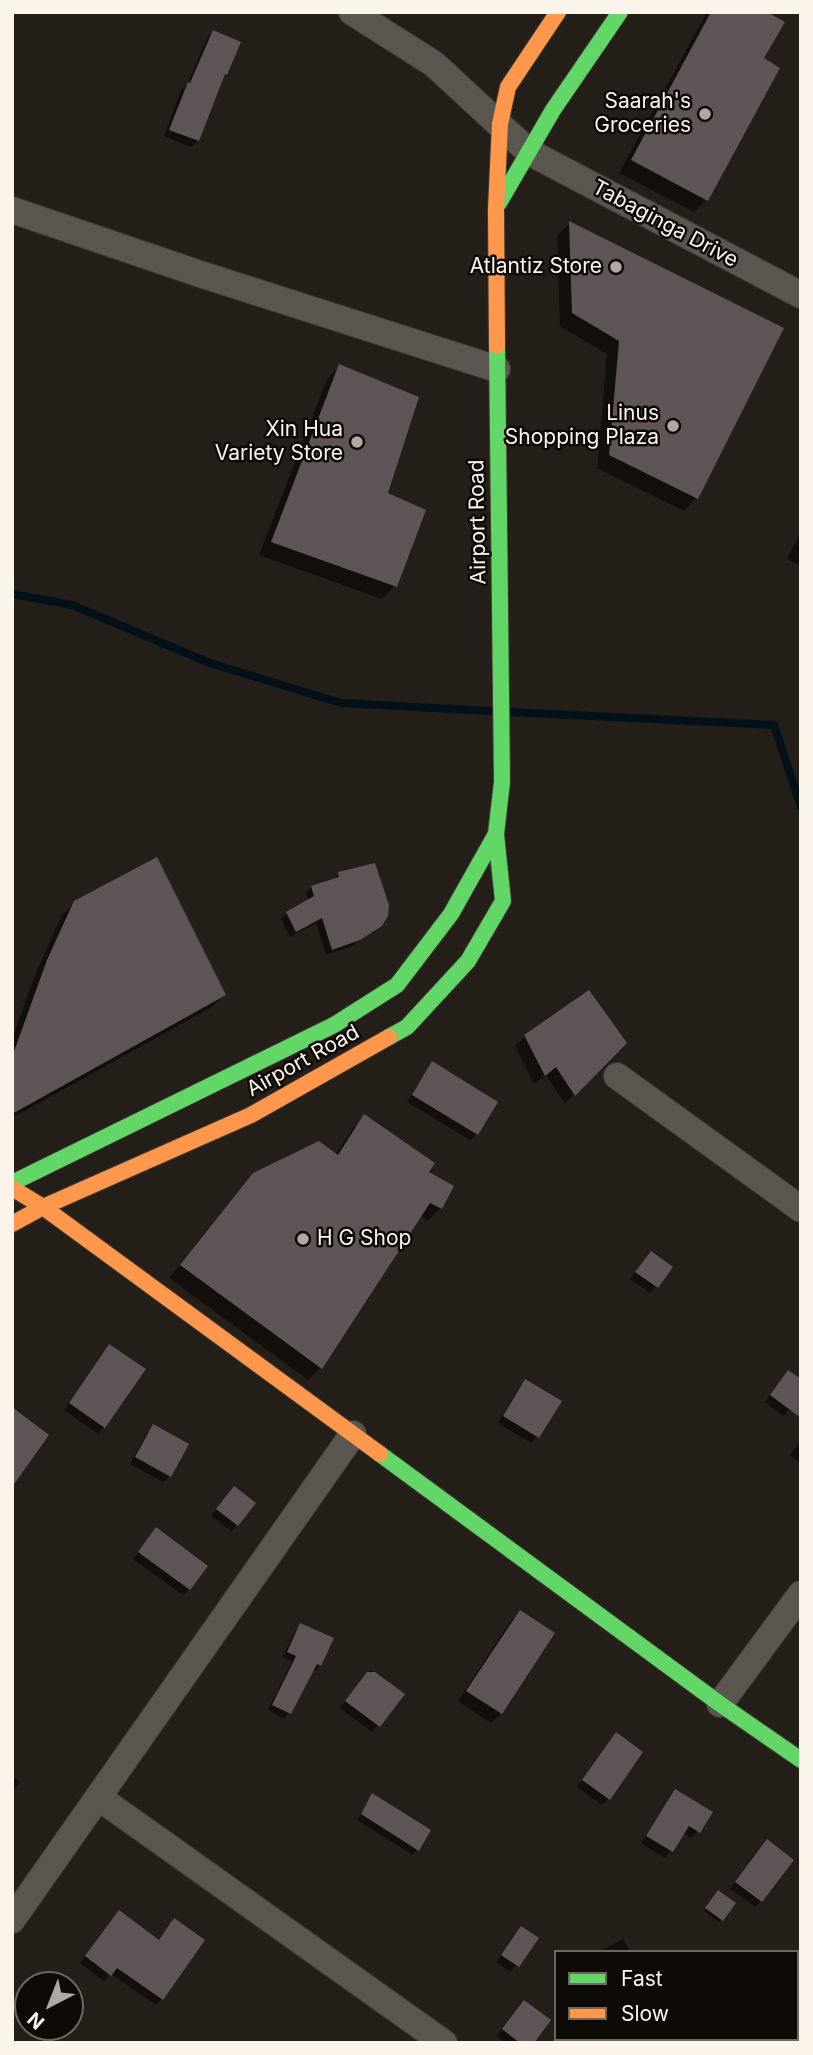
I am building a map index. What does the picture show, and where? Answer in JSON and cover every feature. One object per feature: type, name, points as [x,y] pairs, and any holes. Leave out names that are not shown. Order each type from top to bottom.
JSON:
[{"type":"street","name":"Tabaginga Drive","points":[[352,12],[434,64],[529,152],[801,295]]},
{"type":"street","name":"Airport Road","points":[[12,1224],[43,1207],[251,1115],[407,1027],[468,961],[503,901],[496,834],[502,782],[496,209],[499,124],[508,87],[558,12]]},
{"type":"street","points":[[496,209],[553,110],[620,12]]},
{"type":"street","points":[[12,210],[200,274],[497,369]]},
{"type":"street","name":"Airport Road","points":[[12,1186],[334,1025],[397,985],[451,914],[496,834]]},
{"type":"street","points":[[617,1076],[801,1209]]},
{"type":"street","points":[[12,1186],[801,1760]]},
{"type":"street","points":[[12,1920],[353,1434]]},
{"type":"street","points":[[720,1703],[801,1594]]},
{"type":"street","points":[[98,1797],[444,2043]]},
{"type":"building","name":"Saarah's Groceries","points":[[711,12],[767,12],[785,22],[764,58],[780,68],[708,201],[631,160]]},
{"type":"building","points":[[213,30],[241,42],[227,75],[225,74],[199,141],[169,130]]},
{"type":"building","points":[[569,221],[784,328],[698,499],[609,455],[619,341],[572,313]]},
{"type":"building","name":"Xin Hua Variety Store","points":[[339,364],[419,397],[388,493],[426,510],[397,587],[271,542]]},
{"type":"building","points":[[157,857],[226,995],[12,1114],[12,1057],[47,960],[74,901]]},
{"type":"building","points":[[375,863],[389,905],[388,916],[382,926],[360,940],[332,950],[322,918],[296,932],[286,912],[314,896],[311,886],[339,877],[338,872]]},
{"type":"building","points":[[589,990],[627,1043],[575,1096],[556,1067],[545,1076],[524,1035]]},
{"type":"building","points":[[432,1061],[498,1102],[478,1135],[412,1095]]},
{"type":"building","name":"H G Shop","points":[[364,1114],[435,1163],[429,1172],[454,1186],[442,1209],[430,1203],[322,1369],[180,1265],[253,1173],[319,1141],[338,1155]]},
{"type":"building","points":[[651,1251],[673,1267],[658,1288],[635,1272]]},
{"type":"building","points":[[109,1344],[146,1369],[105,1428],[69,1403]]},
{"type":"building","points":[[788,1370],[801,1379],[801,1418],[770,1395]]},
{"type":"building","points":[[525,1379],[562,1401],[539,1438],[503,1416]]},
{"type":"building","points":[[12,1407],[49,1435],[12,1487]]},
{"type":"building","points":[[153,1424],[189,1444],[171,1477],[135,1457]]},
{"type":"building","points":[[234,1486],[256,1503],[238,1526],[216,1509]]},
{"type":"building","points":[[156,1527],[208,1566],[190,1590],[138,1552]]},
{"type":"building","points":[[520,1610],[555,1633],[502,1714],[466,1691]]},
{"type":"building","points":[[300,1623],[334,1638],[321,1666],[317,1664],[291,1714],[272,1705],[296,1656],[287,1652]]},
{"type":"building","points":[[367,1672],[375,1672],[405,1694],[380,1727],[345,1701]]},
{"type":"building","points":[[616,1732],[643,1752],[610,1800],[582,1780]]},
{"type":"building","points":[[675,1789],[713,1812],[700,1833],[689,1826],[673,1852],[646,1836]]},
{"type":"building","points":[[372,1793],[431,1830],[419,1851],[361,1814]]},
{"type":"building","points":[[767,1839],[794,1860],[762,1902],[735,1882]]},
{"type":"building","points":[[718,1890],[736,1903],[723,1921],[705,1908]]},
{"type":"building","points":[[119,1910],[159,1940],[174,1918],[205,1940],[163,2000],[117,1968],[111,1976],[85,1956]]},
{"type":"building","points":[[521,1926],[539,1938],[519,1967],[501,1955]]},
{"type":"building","points":[[524,2000],[551,2020],[534,2043],[520,2043],[502,2029]]},
{"type":"waterway","points":[[12,594],[72,605],[210,663],[341,703],[491,711]]},
{"type":"waterway","points":[[511,712],[774,725],[801,807]]},
{"type":"traffic: fast","points":[[499,203],[553,110],[620,12]]},
{"type":"traffic: fast","points":[[389,1037],[407,1027],[468,961],[503,901],[496,834],[502,782],[497,346]]},
{"type":"traffic: fast","points":[[12,1183],[334,1025],[397,985],[451,914],[496,834]]},
{"type":"traffic: fast","points":[[380,1454],[720,1704],[801,1760]]},
{"type":"traffic: slow","points":[[497,346],[496,209],[500,124],[508,87],[558,12]]},
{"type":"traffic: slow","points":[[12,1224],[43,1207],[251,1115],[389,1037]]},
{"type":"traffic: slow","points":[[12,1188],[43,1207],[380,1454]]},
{"type":"place","name":"Saarah's Groceries","points":[[705,114]]},
{"type":"place","name":"Atlantiz Store","points":[[616,267]]},
{"type":"place","name":"Linus Shopping Plaza","points":[[673,426]]},
{"type":"place","name":"Xin Hua Variety Store","points":[[357,442]]},
{"type":"place","name":"H G Shop","points":[[303,1239]]}]
